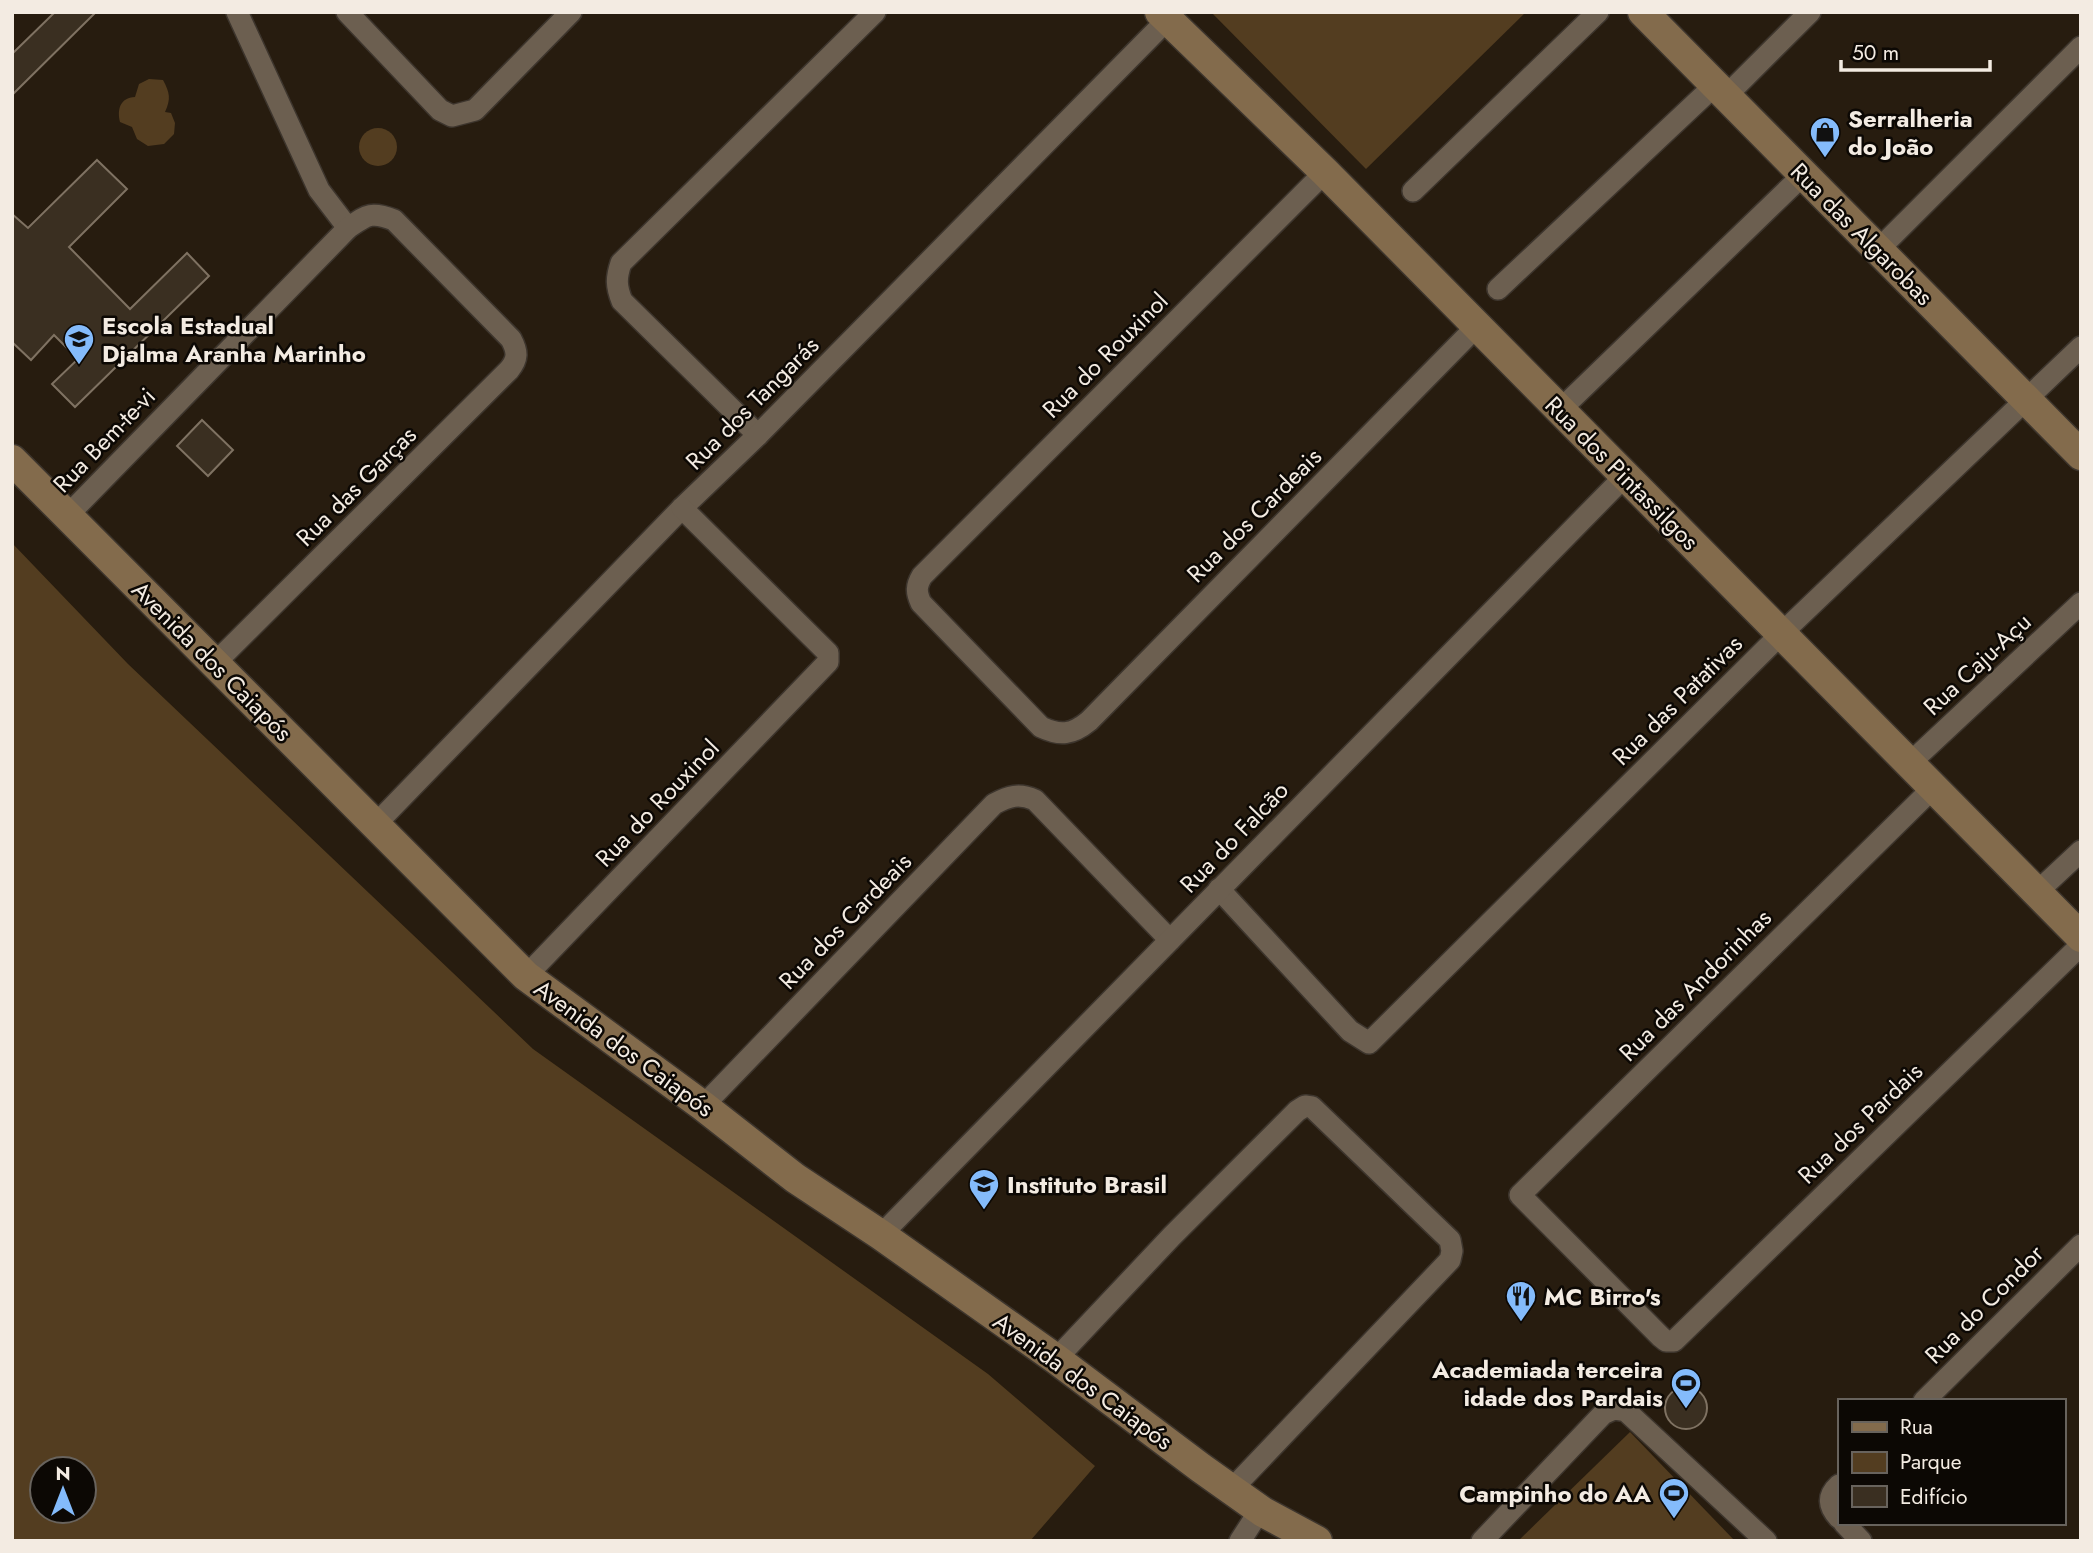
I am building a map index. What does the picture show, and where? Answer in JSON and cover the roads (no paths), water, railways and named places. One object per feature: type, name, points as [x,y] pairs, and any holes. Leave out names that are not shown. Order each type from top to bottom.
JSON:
[{"type":"street","points":[[237,12],[319,190],[348,228]]},
{"type":"street","points":[[347,12],[440,110],[452,116],[475,110],[571,12]]},
{"type":"street","points":[[758,435],[622,301],[616,287],[621,263],[875,12]]},
{"type":"street","points":[[1413,191],[1598,12]]},
{"type":"street","name":"Rua das Algarobas","points":[[1643,12],[1719,92],[1879,249],[2081,455]]},
{"type":"street","points":[[1498,289],[1810,12]]},
{"type":"street","name":"Rua dos Pintassilgos","points":[[1164,16],[1325,172],[2081,937]]},
{"type":"street","name":"Rua dos Tangarás","points":[[375,825],[1164,16]]},
{"type":"street","points":[[1879,249],[2081,47]]},
{"type":"street","name":"Rua do Rouxinol","points":[[1064,734],[1041,727],[921,603],[917,585],[922,576],[1325,172]]},
{"type":"street","points":[[1560,410],[1803,175]]},
{"type":"street","name":"Rua Bem-te-vi","points":[[68,515],[348,228],[369,214],[394,220],[512,339]]},
{"type":"street","name":"Rua dos Cardeais","points":[[1064,734],[1077,730],[1089,721],[1477,326]]},
{"type":"street","name":"Rua das Garças","points":[[214,664],[509,370],[517,360],[517,349],[512,339]]},
{"type":"street","name":"Rua das Patativas","points":[[1219,889],[1350,1031],[1369,1043],[1782,633],[2081,346]]},
{"type":"street","name":"Avenida dos Caiapós","points":[[12,460],[526,976],[703,1106],[795,1178],[881,1235],[1056,1359],[1231,1490],[1260,1510],[1317,1541]]},
{"type":"street","name":"Rua do Falcão","points":[[881,1235],[1625,476]]},
{"type":"street","name":"Rua do Rouxinol","points":[[526,976],[828,662],[828,653],[682,508]]},
{"type":"street","name":"Rua Caju-Açu","points":[[1909,764],[2081,603]]},
{"type":"street","name":"Rua das Andorinhas","points":[[1676,1339],[1667,1341],[1661,1337],[1520,1195],[1933,788]]},
{"type":"street","name":"Rua dos Cardeais","points":[[703,1106],[994,804],[1009,796],[1024,796],[1035,800],[1170,940]]},
{"type":"street","points":[[2037,892],[2081,850]]},
{"type":"street","name":"Rua dos Pardais","points":[[1676,1339],[2081,945]]},
{"type":"street","points":[[1056,1359],[1172,1236],[1297,1111],[1304,1106],[1312,1107],[1450,1240],[1452,1251],[1450,1260],[1231,1490]]},
{"type":"street","name":"Rua do Condor","points":[[1926,1399],[2081,1245]]},
{"type":"street","points":[[1482,1541],[1603,1414],[1614,1409],[1626,1411],[1766,1541]]},
{"type":"street","points":[[1240,1541],[1260,1510]]},
{"type":"street","points":[[1846,1525],[1861,1541]]},
{"type":"place","name":"Serralheria do João","points":[[1825,159]]},
{"type":"place","name":"Escola Estadual Djalma Aranha Marinho","points":[[79,366]]},
{"type":"place","name":"Instituto Brasil","points":[[984,1211]]},
{"type":"place","name":"MC Birro's","points":[[1521,1323]]},
{"type":"place","name":"Academiada terceira idade dos Pardais","points":[[1686,1410]]},
{"type":"place","name":"Campinho do AA","points":[[1674,1520]]}]
